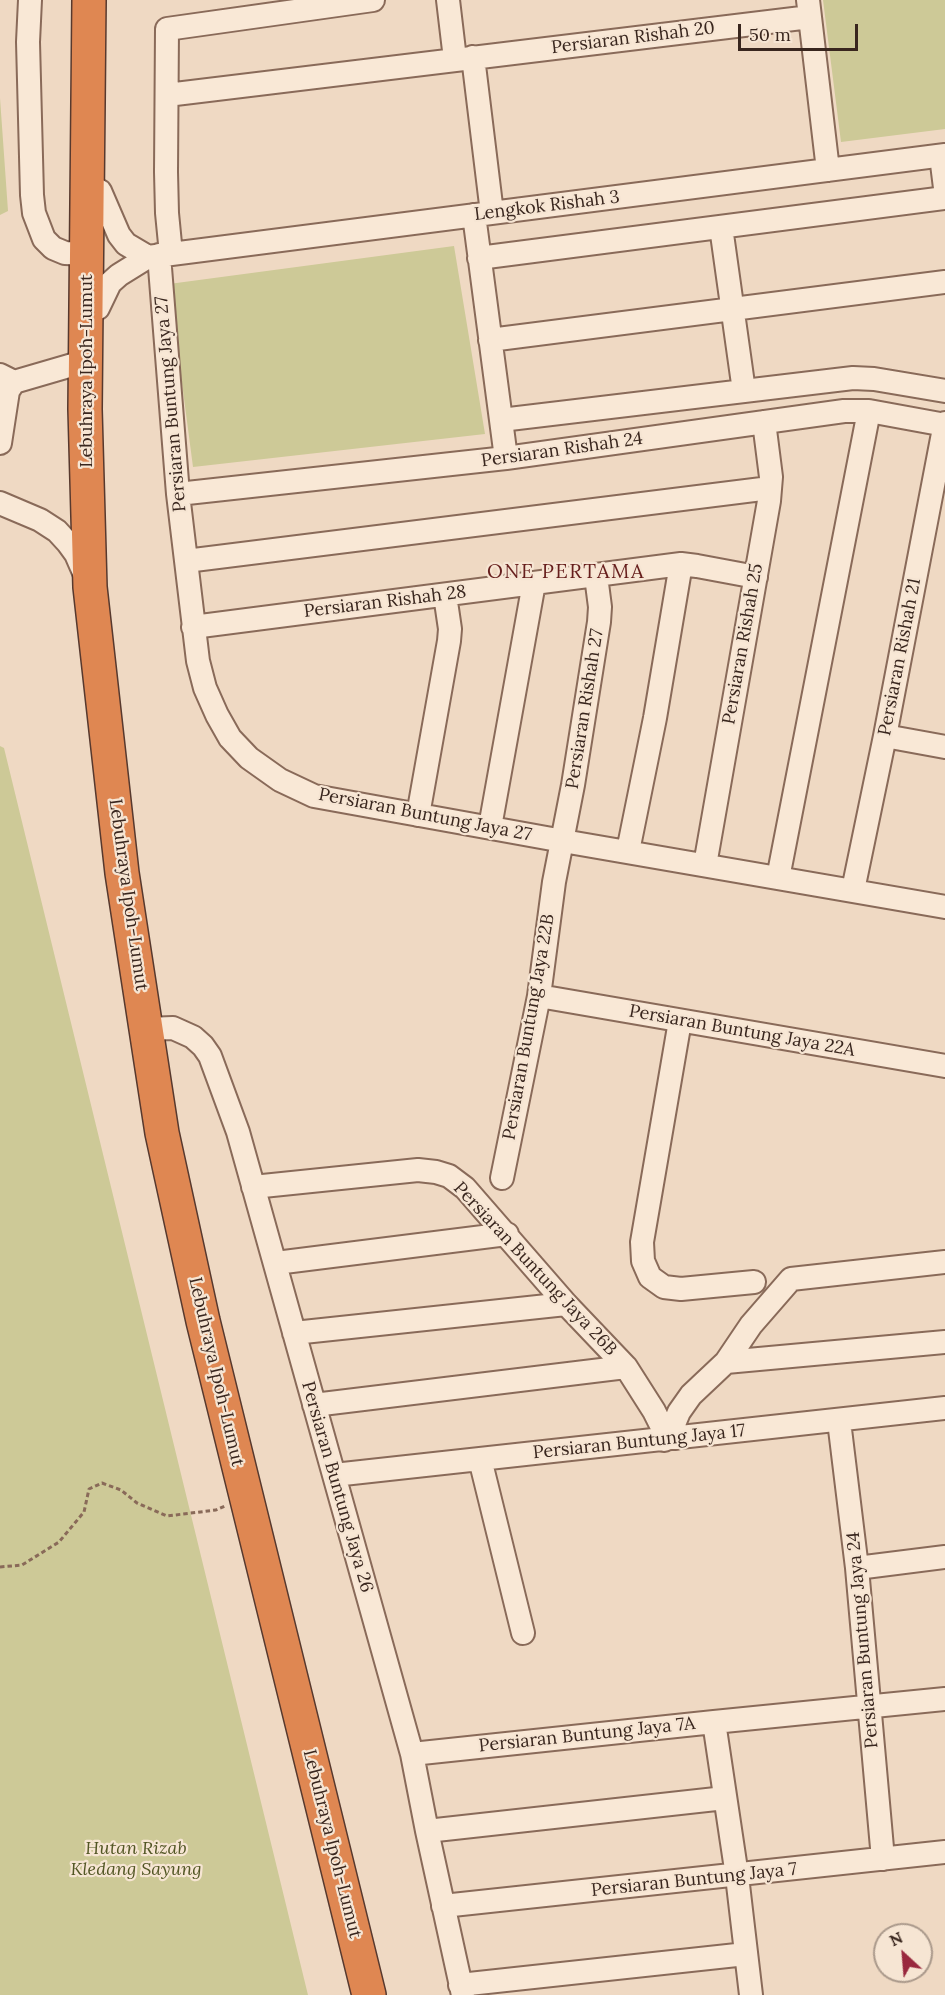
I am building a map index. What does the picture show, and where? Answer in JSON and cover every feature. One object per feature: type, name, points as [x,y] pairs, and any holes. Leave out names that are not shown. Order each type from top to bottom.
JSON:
[{"type":"highway","name":"Lebuhraya Ipoh-Lumut","points":[[89,0],[85,409],[90,587],[123,873],[162,1133],[205,1332],[369,1995]]},
{"type":"highway","name":"Lebuhraya Ipoh-Lumut","points":[[101,0],[99,499],[107,741]]},
{"type":"street","points":[[30,0],[28,42],[34,213],[44,239],[53,248],[65,253],[88,254]]},
{"type":"street","name":"Persiaran Buntung Jaya 27","points":[[374,0],[167,29],[166,193],[159,255],[178,494],[198,661],[205,688],[216,715],[230,738],[249,758],[280,780],[314,796],[945,907]]},
{"type":"street","points":[[448,0],[464,58],[483,214],[479,258],[506,458]]},
{"type":"street","points":[[809,8],[828,170]]},
{"type":"street","name":"Persiaran Rishah 20","points":[[167,95],[464,58],[809,8]]},
{"type":"street","points":[[943,155],[945,188]]},
{"type":"street","name":"Lengkok Rishah 3","points":[[98,308],[110,283],[119,275],[159,255],[943,155]]},
{"type":"street","points":[[100,191],[119,235],[126,243],[159,255]]},
{"type":"street","points":[[479,258],[945,198]]},
{"type":"street","points":[[721,227],[744,391]]},
{"type":"street","points":[[490,340],[945,282]]},
{"type":"street","points":[[0,443],[6,387],[86,361]]},
{"type":"street","points":[[501,420],[853,378],[873,379],[945,391]]},
{"type":"street","name":"Persiaran Rishah 24","points":[[178,494],[506,458],[844,411],[869,411],[945,424]]},
{"type":"street","points":[[778,878],[869,411]]},
{"type":"street","name":"Persiaran Rishah 25","points":[[705,865],[770,488],[771,477],[764,422]]},
{"type":"street","name":"Persiaran Rishah 21","points":[[853,890],[945,424]]},
{"type":"street","points":[[186,561],[770,488]]},
{"type":"street","points":[[0,503],[40,520],[57,531],[76,554],[90,587]]},
{"type":"street","points":[[628,851],[655,718],[681,564]]},
{"type":"street","name":"Persiaran Rishah 28","points":[[193,627],[681,564],[756,577]]},
{"type":"street","name":"Persiaran Rishah 27","points":[[563,841],[599,622],[600,607],[596,576]]},
{"type":"street","points":[[490,827],[534,583]]},
{"type":"street","points":[[418,815],[449,641],[450,629],[445,595]]},
{"type":"street","points":[[885,736],[945,747]]},
{"type":"street","name":"Persiaran Buntung Jaya 22B","points":[[502,1178],[539,996],[554,882],[563,841]]},
{"type":"street","name":"Persiaran Buntung Jaya 22A","points":[[539,996],[945,1066]]},
{"type":"street","points":[[680,1021],[642,1242],[643,1261],[650,1277],[664,1287],[681,1289],[754,1282]]},
{"type":"street","name":"Persiaran Buntung Jaya 26","points":[[146,1029],[173,1028],[198,1041],[210,1056],[238,1132],[412,1754],[461,1990]]},
{"type":"street","name":"Persiaran Buntung Jaya 26B","points":[[253,1188],[418,1170],[449,1176],[465,1188],[566,1304],[626,1367],[670,1439]]},
{"type":"street","points":[[276,1263],[507,1234]]},
{"type":"street","points":[[670,1439],[679,1412],[691,1395],[726,1362],[751,1325],[791,1279],[945,1262]]},
{"type":"street","points":[[294,1333],[566,1304]]},
{"type":"street","points":[[726,1362],[945,1342]]},
{"type":"street","points":[[314,1406],[626,1367]]},
{"type":"street","name":"Persiaran Buntung Jaya 17","points":[[333,1475],[945,1408]]},
{"type":"street","name":"Persiaran Buntung Jaya 24","points":[[839,1421],[857,1568],[883,1859]]},
{"type":"street","points":[[480,1459],[523,1633]]},
{"type":"street","points":[[857,1568],[945,1557]]},
{"type":"street","points":[[714,1722],[945,1700]]},
{"type":"street","name":"Persiaran Buntung Jaya 7A","points":[[412,1754],[714,1722],[737,1875],[751,1995]]},
{"type":"street","points":[[427,1831],[726,1798]]},
{"type":"street","name":"Persiaran Buntung Jaya 7","points":[[443,1906],[945,1852]]},
{"type":"street","points":[[461,1990],[746,1954]]},
{"type":"path","points":[[0,1567],[22,1565],[59,1542],[84,1512],[89,1489],[102,1483],[121,1490],[137,1503],[167,1516],[216,1510],[245,1496]]},
{"type":"green space","points":[[823,0],[945,0],[945,129],[841,142]]},
{"type":"green space","points":[[0,98],[8,211],[0,215]]},
{"type":"green space","points":[[454,246],[485,434],[193,467],[169,284]]},
{"type":"green space","name":"Hutan Rizab Kledang Sayung","points":[[0,746],[4,748],[308,1995],[0,1995]]},
{"type":"district","name":"ONE PERTAMA","points":[[566,572]]}]
